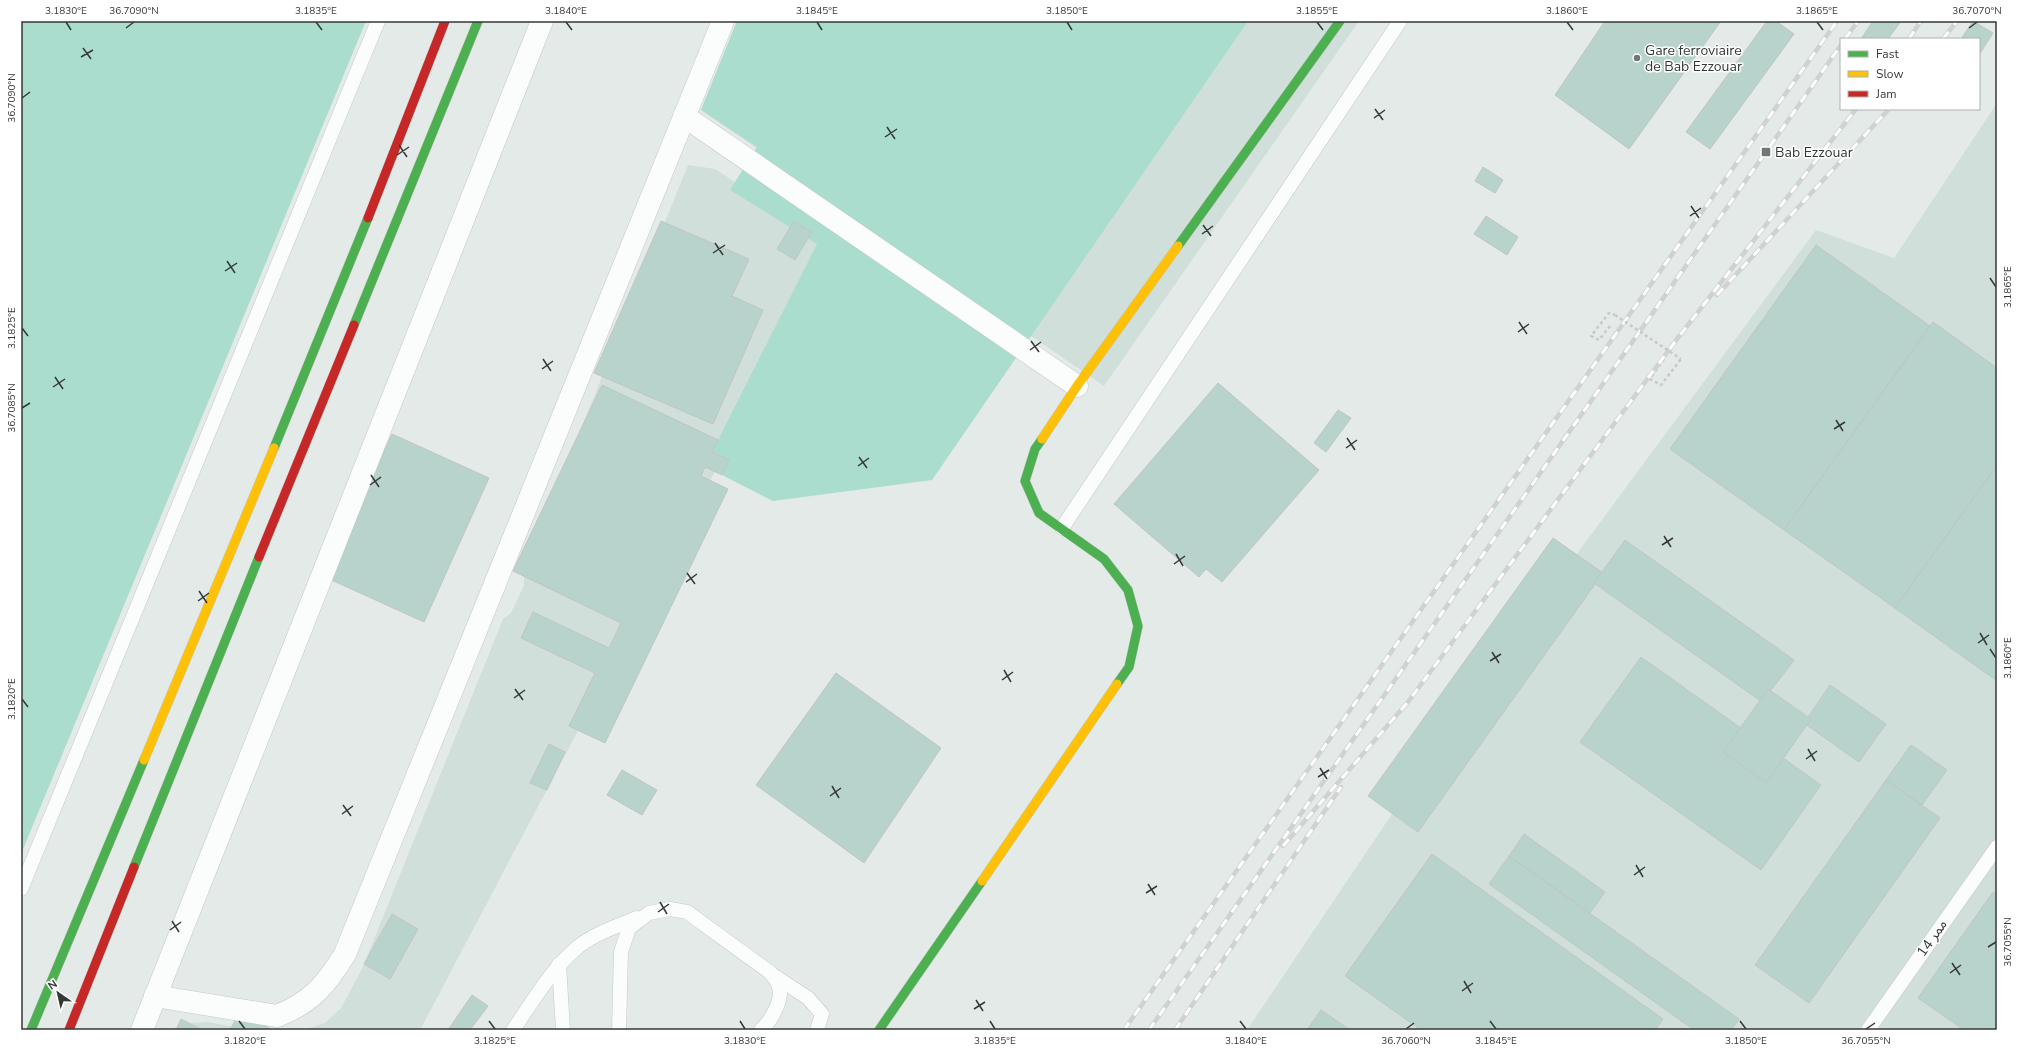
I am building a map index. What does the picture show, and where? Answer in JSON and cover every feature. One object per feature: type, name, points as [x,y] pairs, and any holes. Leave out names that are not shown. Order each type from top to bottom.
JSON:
[{"type":"main road","points":[[32,1030],[319,341],[445,21]]},
{"type":"main road","points":[[69,1030],[202,696],[478,21]]},
{"type":"main road","points":[[879,1030],[1129,667],[1138,626],[1128,590],[1104,559],[1039,513],[1025,482],[1035,449],[1077,386],[1340,21]]},
{"type":"street","points":[[142,1030],[542,21]]},
{"type":"street","points":[[155,996],[277,1016],[295,1009],[314,996],[330,979],[345,954],[723,21]]},
{"type":"street","points":[[684,116],[1077,386]]},
{"type":"lane","points":[[21,889],[378,21]]},
{"type":"lane","points":[[1062,528],[1400,21]]},
{"type":"lane","name":"ممر 14","points":[[1868,1030],[1997,847]]},
{"type":"lane","points":[[513,1030],[560,964],[580,945],[602,933],[649,913],[670,909],[686,912],[808,998],[822,1014],[817,1030]]},
{"type":"lane","points":[[619,1030],[621,952],[629,928],[649,913]]},
{"type":"lane","points":[[560,964],[563,1030]]},
{"type":"lane","points":[[761,1030],[766,1025],[778,1005],[779,985],[771,973]]},
{"type":"path","points":[[1610,326],[1599,340],[1591,336],[1609,313],[1615,315],[1681,359],[1661,385],[1650,379],[1664,360]]},
{"type":"shaded area","points":[[737,21],[1359,21],[1104,386],[701,110]]},
{"type":"shaded area","points":[[1997,103],[1997,1030],[1247,1030],[1463,708],[1816,230],[1894,258]]},
{"type":"shaded area","points":[[688,165],[715,169],[834,246],[420,1030],[303,1030],[325,1023],[341,1008],[362,969],[503,619],[511,613],[524,585],[524,569]]},
{"type":"shaded area","points":[[208,1022],[251,1030],[169,1030],[187,1023]]},
{"type":"green space","points":[[21,21],[366,21],[21,854]]},
{"type":"green space","points":[[737,21],[1248,21],[932,480],[773,501],[722,475],[729,460],[712,452],[817,244],[730,190],[757,147],[701,110]]},
{"type":"building","name":"Gare ferroviaire de Bab Ezzouar","points":[[1605,21],[1721,21],[1629,149],[1555,95]]},
{"type":"building","points":[[1767,21],[1776,21],[1794,34],[1710,149],[1686,132]]},
{"type":"building","points":[[1873,21],[1901,21],[1889,38],[1862,38]]},
{"type":"building","points":[[1973,21],[1993,33],[1980,53],[1980,38],[1962,38]]},
{"type":"building","points":[[1483,167],[1503,180],[1495,193],[1475,181]]},
{"type":"building","points":[[1486,216],[1518,237],[1507,255],[1474,234]]},
{"type":"building","points":[[661,221],[749,259],[732,296],[763,310],[713,424],[594,373]]},
{"type":"building","points":[[794,221],[812,232],[795,260],[777,249]]},
{"type":"building","points":[[1816,245],[1930,326],[1784,530],[1670,449]]},
{"type":"building","points":[[1933,322],[1997,368],[1997,465],[1895,608],[1784,530]]},
{"type":"building","points":[[1218,383],[1319,470],[1222,582],[1206,569],[1199,577],[1114,504]]},
{"type":"building","points":[[602,385],[718,440],[712,452],[729,460],[722,475],[705,467],[701,476],[728,489],[605,743],[569,726],[595,673],[521,638],[533,612],[609,648],[621,623],[513,571]]},
{"type":"building","points":[[1338,410],[1351,418],[1326,452],[1314,443]]},
{"type":"building","points":[[392,434],[489,478],[424,622],[327,578]]},
{"type":"building","points":[[1997,465],[1997,681],[1895,608]]},
{"type":"building","points":[[1553,538],[1603,573],[1418,832],[1368,796]]},
{"type":"building","points":[[1625,540],[1794,660],[1762,702],[1594,583]]},
{"type":"building","points":[[1641,657],[1821,785],[1761,870],[1580,742]]},
{"type":"building","points":[[836,673],[941,748],[864,863],[756,785]]},
{"type":"building","points":[[1830,685],[1886,724],[1859,762],[1804,723]]},
{"type":"building","points":[[1768,689],[1811,719],[1766,783],[1723,752]]},
{"type":"building","points":[[549,744],[565,752],[547,790],[530,783]]},
{"type":"building","points":[[1911,745],[1947,770],[1922,805],[1886,780]]},
{"type":"building","points":[[622,770],[657,790],[642,815],[607,795]]},
{"type":"building","points":[[1886,780],[1940,818],[1809,1003],[1755,965]]},
{"type":"building","points":[[1524,834],[1605,892],[1590,913],[1509,856]]},
{"type":"building","points":[[1432,854],[1663,1019],[1655,1030],[1421,1030],[1345,976]]},
{"type":"building","points":[[1509,856],[1739,1019],[1731,1030],[1694,1030],[1489,884]]},
{"type":"building","points":[[1993,892],[1997,895],[1997,1030],[1964,1030],[1918,998]]},
{"type":"building","points":[[392,914],[418,929],[390,979],[364,964]]},
{"type":"building","points":[[472,995],[488,1006],[470,1030],[448,1030]]},
{"type":"building","points":[[1321,1010],[1350,1030],[1307,1030]]},
{"type":"building","points":[[239,1013],[273,1030],[230,1030]]},
{"type":"building","points":[[181,1019],[202,1030],[176,1030]]},
{"type":"railway","points":[[1124,1030],[1837,21]]},
{"type":"railway","points":[[1846,38],[1858,21]]},
{"type":"railway","points":[[1910,38],[1921,21]]},
{"type":"railway","points":[[1944,38],[1957,21]]},
{"type":"railway","points":[[1149,1030],[1840,46]]},
{"type":"railway","points":[[1283,846],[1408,702],[1677,339],[1855,110]]},
{"type":"railway","points":[[1717,295],[1888,110]]},
{"type":"railway","points":[[1175,1030],[1341,787]]},
{"type":"traffic: fast","points":[[354,325],[478,21]]},
{"type":"traffic: fast","points":[[1178,246],[1340,21]]},
{"type":"traffic: fast","points":[[274,448],[368,218]]},
{"type":"traffic: fast","points":[[1042,439],[1035,449],[1025,481],[1039,513],[1104,559],[1128,590],[1138,626],[1129,667],[1117,684]]},
{"type":"traffic: fast","points":[[134,867],[259,557]]},
{"type":"traffic: fast","points":[[31,1030],[144,760]]},
{"type":"traffic: fast","points":[[879,1030],[982,881]]},
{"type":"traffic: slow","points":[[1042,439],[1077,386],[1178,246]]},
{"type":"traffic: slow","points":[[144,760],[274,448]]},
{"type":"traffic: slow","points":[[982,881],[1117,684]]},
{"type":"traffic: jam","points":[[368,218],[445,21]]},
{"type":"traffic: jam","points":[[259,557],[354,325]]},
{"type":"traffic: jam","points":[[69,1030],[134,867]]},
{"type":"place","name":"Gare ferroviaire de Bab Ezzouar","points":[[1637,58]]},
{"type":"place","name":"Bab Ezzouar","points":[[1766,152]]}]
